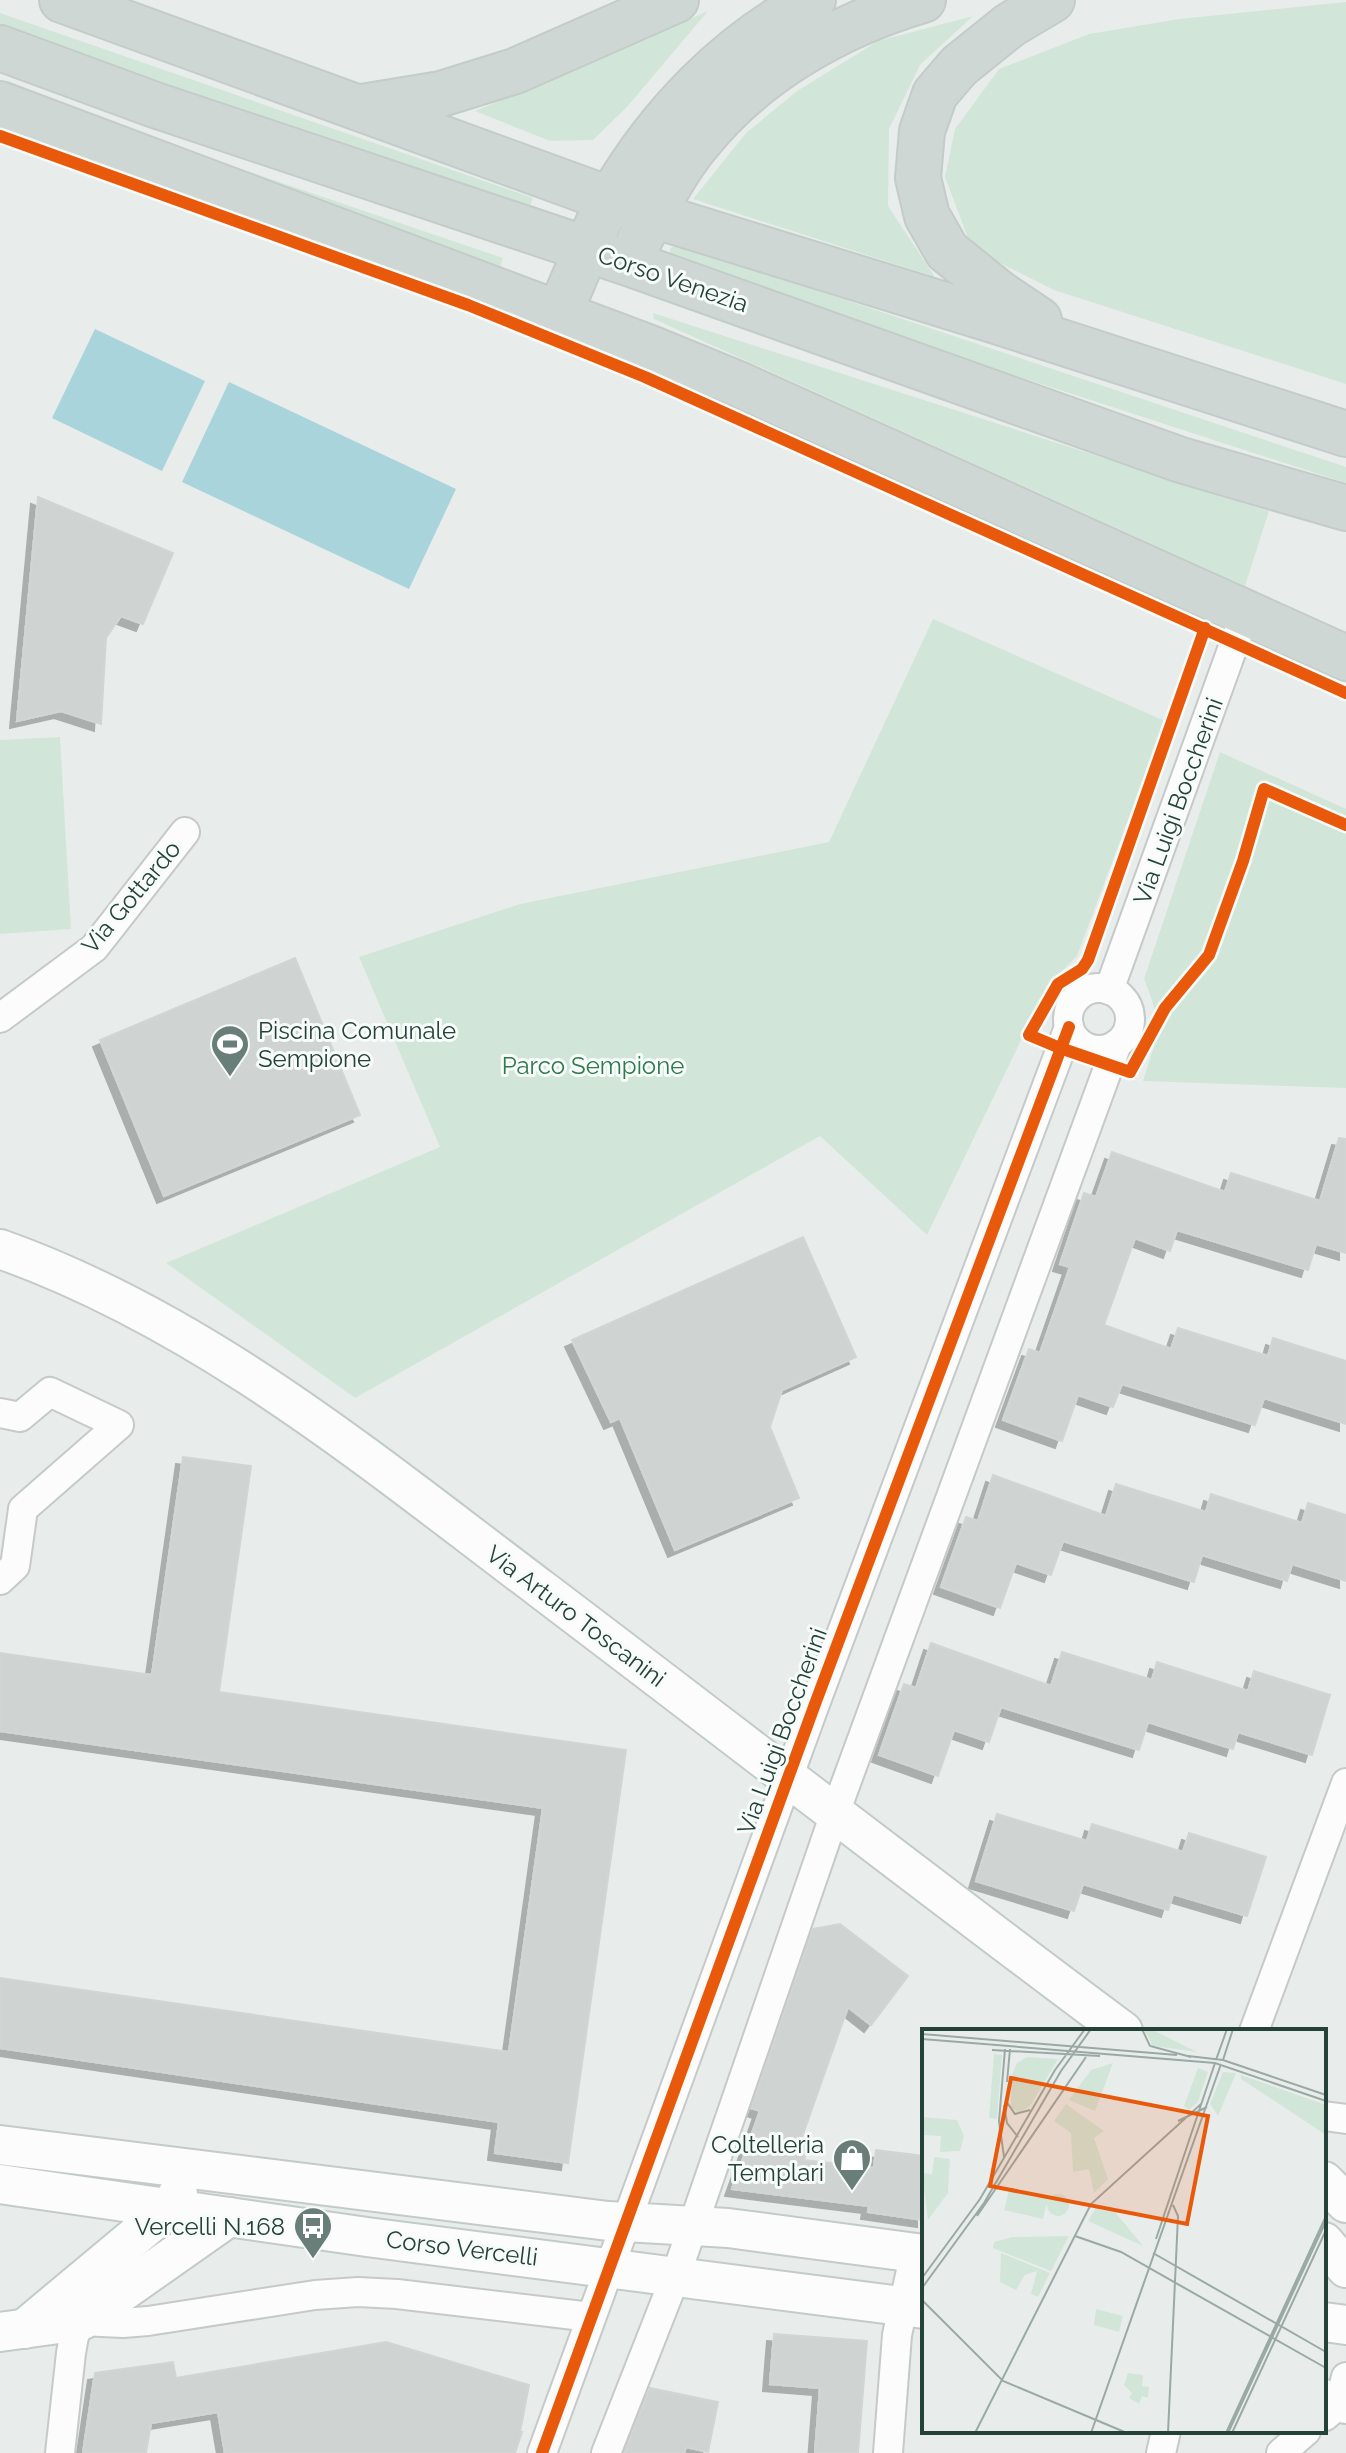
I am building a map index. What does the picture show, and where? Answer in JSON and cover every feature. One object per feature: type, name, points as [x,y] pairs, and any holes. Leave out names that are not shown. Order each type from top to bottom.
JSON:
[{"type":"main road","points":[[62,0],[653,215],[1346,434]]},
{"type":"main road","points":[[361,108],[441,94],[515,71],[676,0]]},
{"type":"main road","points":[[558,315],[608,256],[653,215],[699,141],[769,75],[794,57],[880,12],[923,0]]},
{"type":"main road","points":[[1052,0],[1010,25],[959,66],[935,94],[922,131],[918,178],[927,216],[947,251],[999,293],[1084,351]]},
{"type":"main road","points":[[608,256],[610,200],[666,118],[705,78],[749,40],[801,3]]},
{"type":"main road","name":"Corso Venezia","points":[[0,48],[155,105],[608,256],[1181,460],[1346,508]]},
{"type":"main road","points":[[0,103],[51,97],[155,105]]},
{"type":"main road","points":[[0,103],[738,384],[1346,658]]},
{"type":"street","name":"Via Luigi Boccherini","points":[[1109,990],[1246,611]]},
{"type":"street","name":"Via Gottardo","points":[[0,1018],[94,948],[185,832]]},
{"type":"street","points":[[1091,989],[1109,990],[1124,1001],[1130,1019],[1124,1037],[1117,1044],[1101,1050],[1085,1046],[1069,1027],[1068,1017],[1075,999],[1091,989]]},
{"type":"street","name":"Via Luigi Boccherini","points":[[542,2453],[788,1777],[1069,1027]]},
{"type":"street","points":[[606,2453],[676,2275],[835,1813],[1117,1044]]},
{"type":"street","name":"Via Arturo Toscanini","points":[[0,1249],[102,1292],[169,1327],[329,1429],[1120,2029]]},
{"type":"street","points":[[0,1413],[20,1417],[50,1392],[119,1425],[23,1509],[15,1566],[0,1580]]},
{"type":"street","points":[[1255,2029],[1346,1783]]},
{"type":"street","points":[[1326,2116],[1346,2119]]},
{"type":"street","name":"Corso Vercelli","points":[[0,2145],[625,2223],[694,2225],[919,2253]]},
{"type":"street","points":[[12,2330],[169,2208],[194,2169]]},
{"type":"street","points":[[1326,2183],[1346,2203]]},
{"type":"street","name":"Corso Vercelli","points":[[0,2184],[914,2308]]},
{"type":"street","points":[[60,2453],[71,2353],[81,2321],[229,2217]]},
{"type":"street","points":[[1326,2244],[1346,2268]]},
{"type":"street","points":[[888,2453],[897,2335],[914,2308],[919,2253]]},
{"type":"street","points":[[12,2330],[81,2321],[135,2322],[326,2294],[371,2292],[591,2317]]},
{"type":"street","points":[[1326,2322],[1346,2325]]},
{"type":"street","points":[[1161,2453],[1166,2433]]},
{"type":"street","points":[[1281,2453],[1304,2433]]},
{"type":"green space","points":[[1346,2],[1346,384],[1054,290],[972,249],[945,177],[955,129],[999,69],[1089,34],[1179,19]]},
{"type":"green space","points":[[708,11],[627,107],[593,140],[550,141],[475,111],[576,70]]},
{"type":"green space","points":[[0,13],[533,198],[528,211],[0,28]]},
{"type":"green space","points":[[973,16],[920,65],[889,129],[888,206],[935,277],[693,199],[746,133],[797,91],[878,41]]},
{"type":"green space","points":[[85,116],[503,258],[498,274]]},
{"type":"green space","points":[[684,246],[1346,467],[1346,483],[678,266],[670,260],[670,249]]},
{"type":"green space","points":[[653,313],[1269,511],[1245,586],[654,319]]},
{"type":"green space","name":"Parco Sempione","points":[[933,619],[1165,721],[1077,956],[1057,976],[1038,1005],[927,1235],[820,1136],[355,1398],[166,1263],[440,1147],[359,957],[520,904],[829,842]]},
{"type":"green space","points":[[60,737],[71,929],[0,934],[0,740]]},
{"type":"green space","points":[[1220,752],[1346,809],[1346,1088],[1143,1081],[1157,1030],[1144,979]]},
{"type":"water","points":[[95,329],[205,381],[162,471],[52,418]]},
{"type":"water","points":[[229,382],[456,489],[409,589],[182,482]]},
{"type":"building","points":[[38,497],[173,553],[143,624],[121,616],[106,638],[101,724],[61,711],[17,721]]},
{"type":"building","name":"Piscina Comunale Sempione","points":[[295,958],[360,1115],[164,1196],[100,1040]]},
{"type":"building","points":[[1339,1138],[1346,1139],[1346,1253],[1316,1244],[1308,1270],[1177,1230],[1170,1251],[1135,1238],[1104,1325],[1171,1349],[1178,1328],[1268,1356],[1273,1338],[1346,1361],[1346,1424],[1264,1398],[1255,1425],[1122,1384],[1113,1407],[1078,1395],[1062,1441],[1003,1420],[1029,1349],[1040,1353],[1070,1267],[1060,1264],[1084,1193],[1096,1197],[1112,1152],[1225,1192],[1231,1173],[1320,1201]]},
{"type":"building","points":[[803,1237],[856,1357],[782,1390],[770,1427],[799,1498],[675,1550],[620,1418],[611,1422],[572,1340]]},
{"type":"building","points":[[183,1457],[251,1466],[219,1692],[626,1750],[568,2163],[495,2153],[499,2122],[0,2048],[0,1978],[509,2052],[543,1808],[0,1731],[0,1653],[152,1675]]},
{"type":"building","points":[[993,1475],[1106,1516],[1116,1484],[1206,1512],[1211,1494],[1302,1523],[1308,1503],[1346,1515],[1346,1581],[1292,1564],[1287,1581],[1202,1555],[1194,1582],[1063,1541],[1051,1575],[1016,1563],[1000,1608],[941,1587],[966,1517],[978,1521]]},
{"type":"building","points":[[931,1643],[1051,1686],[1062,1652],[1152,1680],[1157,1662],[1248,1691],[1254,1671],[1330,1695],[1312,1755],[1238,1732],[1233,1749],[1148,1722],[1139,1750],[1001,1707],[989,1742],[954,1730],[938,1776],[879,1755],[904,1684],[916,1688]]},
{"type":"building","points":[[997,1814],[1087,1841],[1092,1824],[1183,1852],[1189,1833],[1266,1857],[1247,1916],[1173,1894],[1168,1910],[1083,1884],[1074,1911],[976,1881]]},
{"type":"building","points":[[840,1924],[908,1976],[871,2025],[848,2007],[801,2140],[810,2143],[804,2160],[874,2168],[876,2150],[922,2156],[922,2220],[868,2212],[869,2206],[732,2189],[760,2111],[751,2108],[813,1929]]},
{"type":"building","points":[[774,2334],[867,2341],[858,2453],[815,2453],[820,2388],[770,2384]]},
{"type":"building","points":[[386,2342],[529,2385],[522,2432],[515,2453],[225,2453],[218,2412],[151,2423],[146,2453],[83,2453],[95,2373],[173,2362],[176,2378]]},
{"type":"building","points":[[650,2388],[718,2402],[708,2452],[686,2447],[684,2453],[624,2453]]},
{"type":"cycle path","points":[[0,136],[468,305],[645,377],[1346,693]]},
{"type":"cycle path","points":[[1205,628],[1088,960],[1082,969],[1058,984],[1029,1035],[1130,1072],[1165,1008],[1209,955],[1243,861],[1264,789],[1346,825]]},
{"type":"cycle path","points":[[542,2453],[815,1704],[1069,1027]]},
{"type":"place","name":"Piscina Comunale Sempione","points":[[230,1078]]},
{"type":"place","name":"Coltelleria Templari","points":[[852,2192]]},
{"type":"place","name":"Vercelli N.168","points":[[313,2260]]}]
